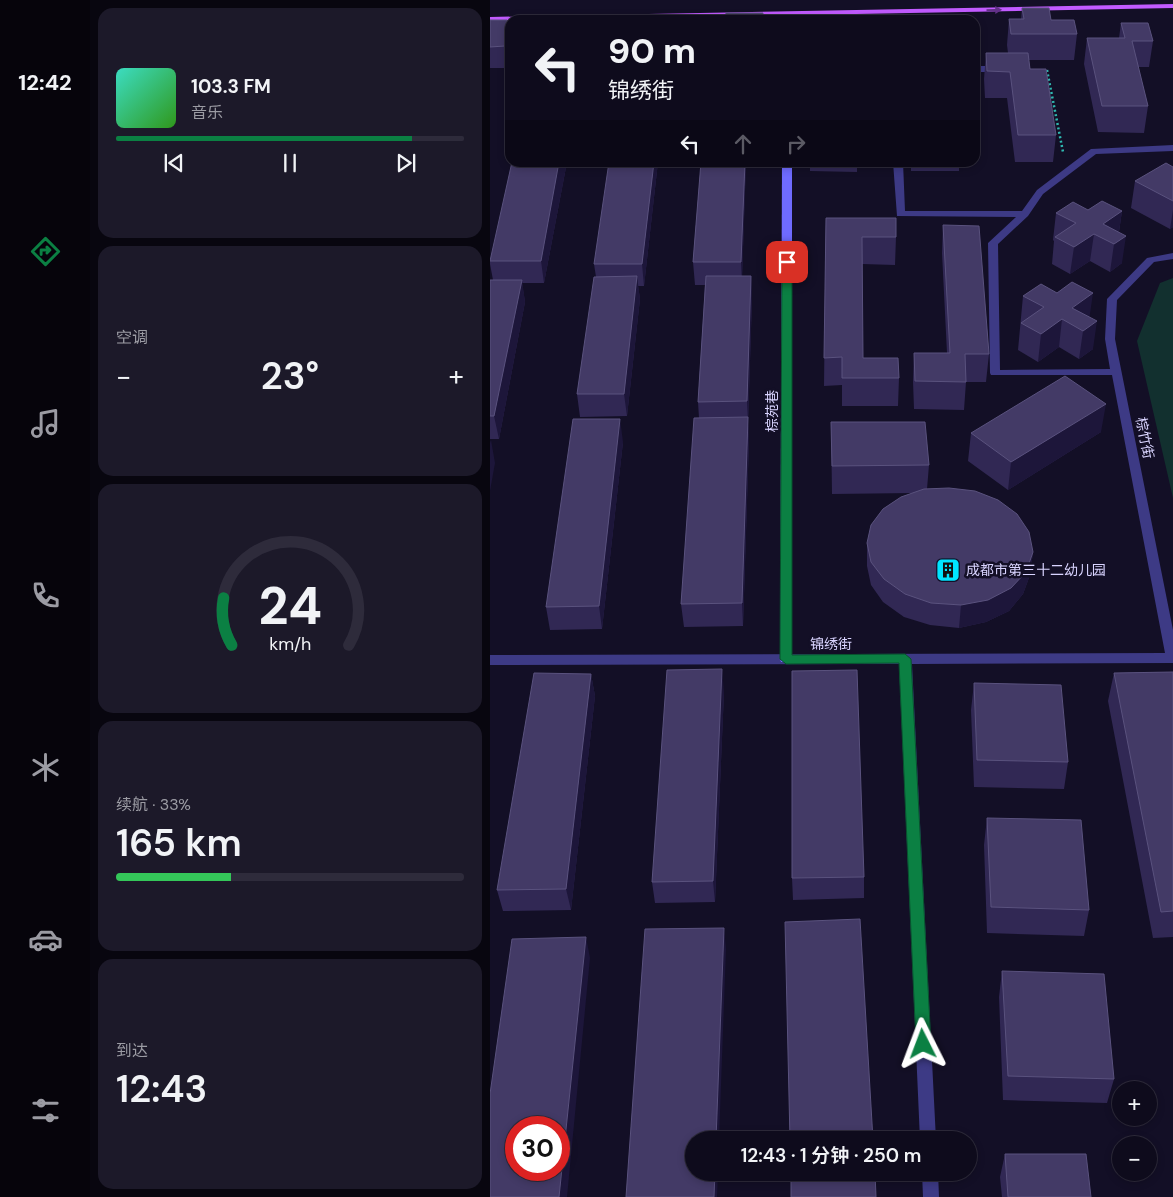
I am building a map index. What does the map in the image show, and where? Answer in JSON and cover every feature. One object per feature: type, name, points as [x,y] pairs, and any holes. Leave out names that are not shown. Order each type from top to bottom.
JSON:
[{"type":"main road","points":[[858,15],[1173,6]]},
{"type":"main road","points":[[490,19],[505,19]]},
{"type":"street","points":[[980,70],[1047,70]]},
{"type":"street","points":[[1117,372],[995,373],[993,243],[1025,214],[1040,192],[1094,151],[1173,148]]},
{"type":"street","name":"棕苑巷","points":[[786,659],[787,167]]},
{"type":"street","points":[[898,167],[900,214],[1025,214]]},
{"type":"street","name":"棕竹街","points":[[1172,658],[1110,339],[1112,299],[1151,260],[1173,256]]},
{"type":"street","name":"锦绣街","points":[[490,660],[1172,658]]},
{"type":"street","points":[[905,659],[928,1131]]},
{"type":"street","points":[[930,1181],[931,1197]]},
{"type":"path","points":[[1047,70],[1067,172]]},
{"type":"green space","points":[[1173,278],[1173,498],[1137,341],[1160,283]]},
{"type":"building","points":[[1022,8],[1049,8],[1051,20],[1074,20],[1077,34],[1011,34],[1009,19],[1024,19]]},
{"type":"building","points":[[726,13],[763,13],[763,15],[726,15]]},
{"type":"building","points":[[490,20],[505,20],[505,46],[490,47]]},
{"type":"building","points":[[1121,23],[1148,23],[1153,41],[1132,41],[1148,106],[1102,106],[1087,38],[1125,38]]},
{"type":"building","points":[[986,53],[1028,53],[1030,69],[1046,69],[1056,135],[1018,135],[1010,72],[987,71]]},
{"type":"building","points":[[1166,163],[1173,167],[1173,201],[1135,181]]},
{"type":"building","points":[[511,167],[558,167],[541,261],[490,261]]},
{"type":"building","points":[[608,167],[653,167],[642,264],[594,264]]},
{"type":"building","points":[[701,167],[745,167],[741,262],[693,262]]},
{"type":"building","points":[[1102,201],[1122,211],[1103,224],[1126,236],[1114,244],[1094,234],[1074,247],[1055,237],[1076,223],[1056,213],[1073,202],[1088,210]]},
{"type":"building","points":[[826,218],[896,218],[896,237],[862,237],[863,358],[898,358],[899,378],[842,378],[842,357],[824,358]]},
{"type":"building","points":[[943,225],[979,226],[989,354],[965,354],[966,382],[915,381],[914,353],[950,353]]},
{"type":"building","points":[[637,276],[624,394],[577,394],[594,277]]},
{"type":"building","points":[[706,276],[751,276],[747,401],[698,402]]},
{"type":"building","points":[[490,280],[522,280],[494,416],[490,416]]},
{"type":"building","points":[[1072,282],[1093,293],[1072,308],[1097,321],[1083,331],[1062,319],[1041,334],[1021,323],[1044,307],[1023,296],[1041,284],[1057,293]]},
{"type":"building","points":[[1065,376],[1106,404],[1011,462],[971,433]]},
{"type":"building","points":[[748,417],[742,603],[681,604],[694,418]]},
{"type":"building","points":[[573,419],[620,419],[599,606],[546,607]]},
{"type":"building","points":[[831,422],[925,422],[929,465],[832,466]]},
{"type":"building","name":"成都市第三十二幼儿园","points":[[949,488],[975,491],[998,500],[1017,514],[1029,532],[1033,552],[1026,572],[1011,588],[988,600],[961,605],[931,603],[905,594],[884,579],[871,562],[867,543],[871,525],[883,509],[901,497],[924,489]]},
{"type":"building","points":[[722,669],[713,881],[652,882],[667,670]]},
{"type":"building","points":[[857,670],[864,877],[792,878],[792,671]]},
{"type":"building","points":[[1173,672],[1173,911],[1161,912],[1114,673]]},
{"type":"building","points":[[534,673],[591,674],[566,889],[497,890]]},
{"type":"building","points":[[974,683],[1061,685],[1068,762],[977,760]]},
{"type":"building","points":[[987,818],[1081,820],[1089,910],[991,907]]},
{"type":"building","points":[[860,919],[872,1131],[790,1131],[785,922]]},
{"type":"building","points":[[724,928],[716,1131],[685,1131],[685,1181],[715,1181],[714,1197],[626,1197],[645,929]]},
{"type":"building","points":[[586,937],[567,1116],[505,1116],[505,1181],[561,1181],[559,1197],[490,1197],[490,1094],[512,939]]},
{"type":"building","points":[[1002,971],[1104,974],[1114,1079],[1008,1076]]},
{"type":"building","points":[[1005,1154],[1086,1154],[1091,1197],[1008,1197]]},
{"type":"building","points":[[791,1181],[875,1181],[876,1197],[791,1197]]},
{"type":"place","name":"成都市第三十二幼儿园","points":[[948,570]]},
{"type":"route","points":[[787,262],[786,659],[905,659],[923,1044]]}]
